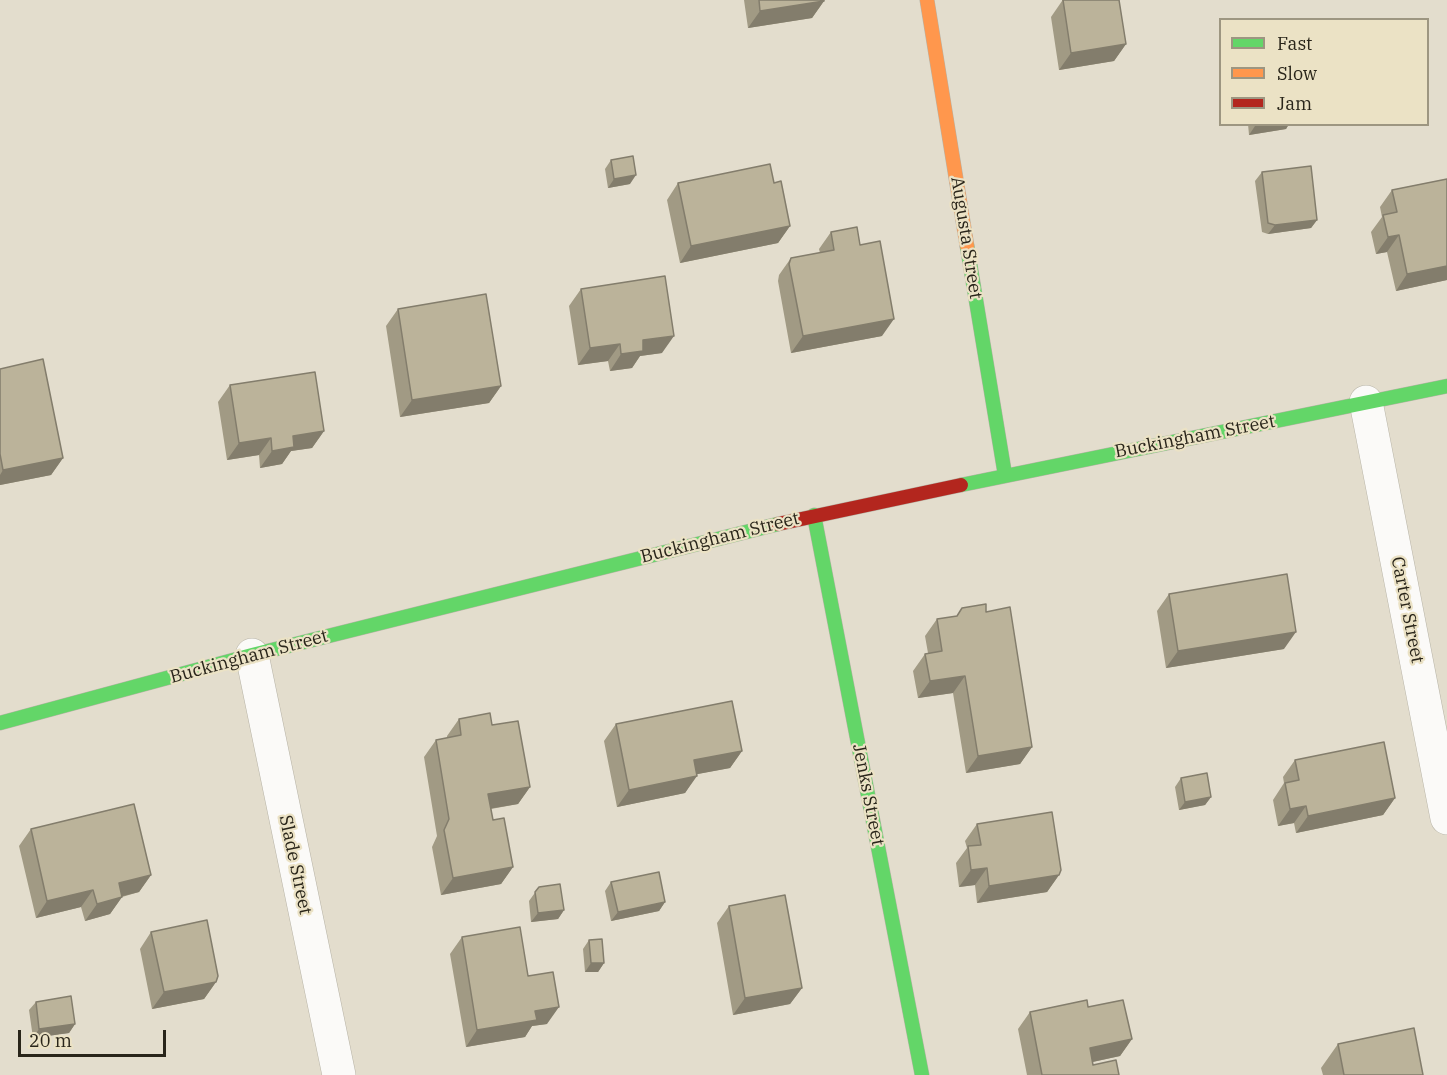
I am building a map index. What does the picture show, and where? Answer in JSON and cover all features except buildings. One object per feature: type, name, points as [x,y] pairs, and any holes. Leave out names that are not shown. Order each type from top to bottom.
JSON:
[{"type":"main road","name":"Augusta Street","points":[[927,0],[1005,476]]},
{"type":"main road","name":"Buckingham Street","points":[[0,723],[252,656],[814,515],[1447,386]]},
{"type":"main road","name":"Jenks Street","points":[[814,515],[922,1075]]},
{"type":"street","name":"Carter Street","points":[[1366,402],[1447,819]]},
{"type":"street","name":"Slade Street","points":[[252,656],[339,1075]]},
{"type":"traffic: fast","points":[[967,246],[1005,475]]},
{"type":"traffic: fast","points":[[961,485],[1447,386]]},
{"type":"traffic: fast","points":[[814,515],[922,1075]]},
{"type":"traffic: fast","points":[[0,723],[252,655],[778,524]]},
{"type":"traffic: slow","points":[[927,0],[967,246]]},
{"type":"traffic: jam","points":[[778,524],[961,485]]}]
